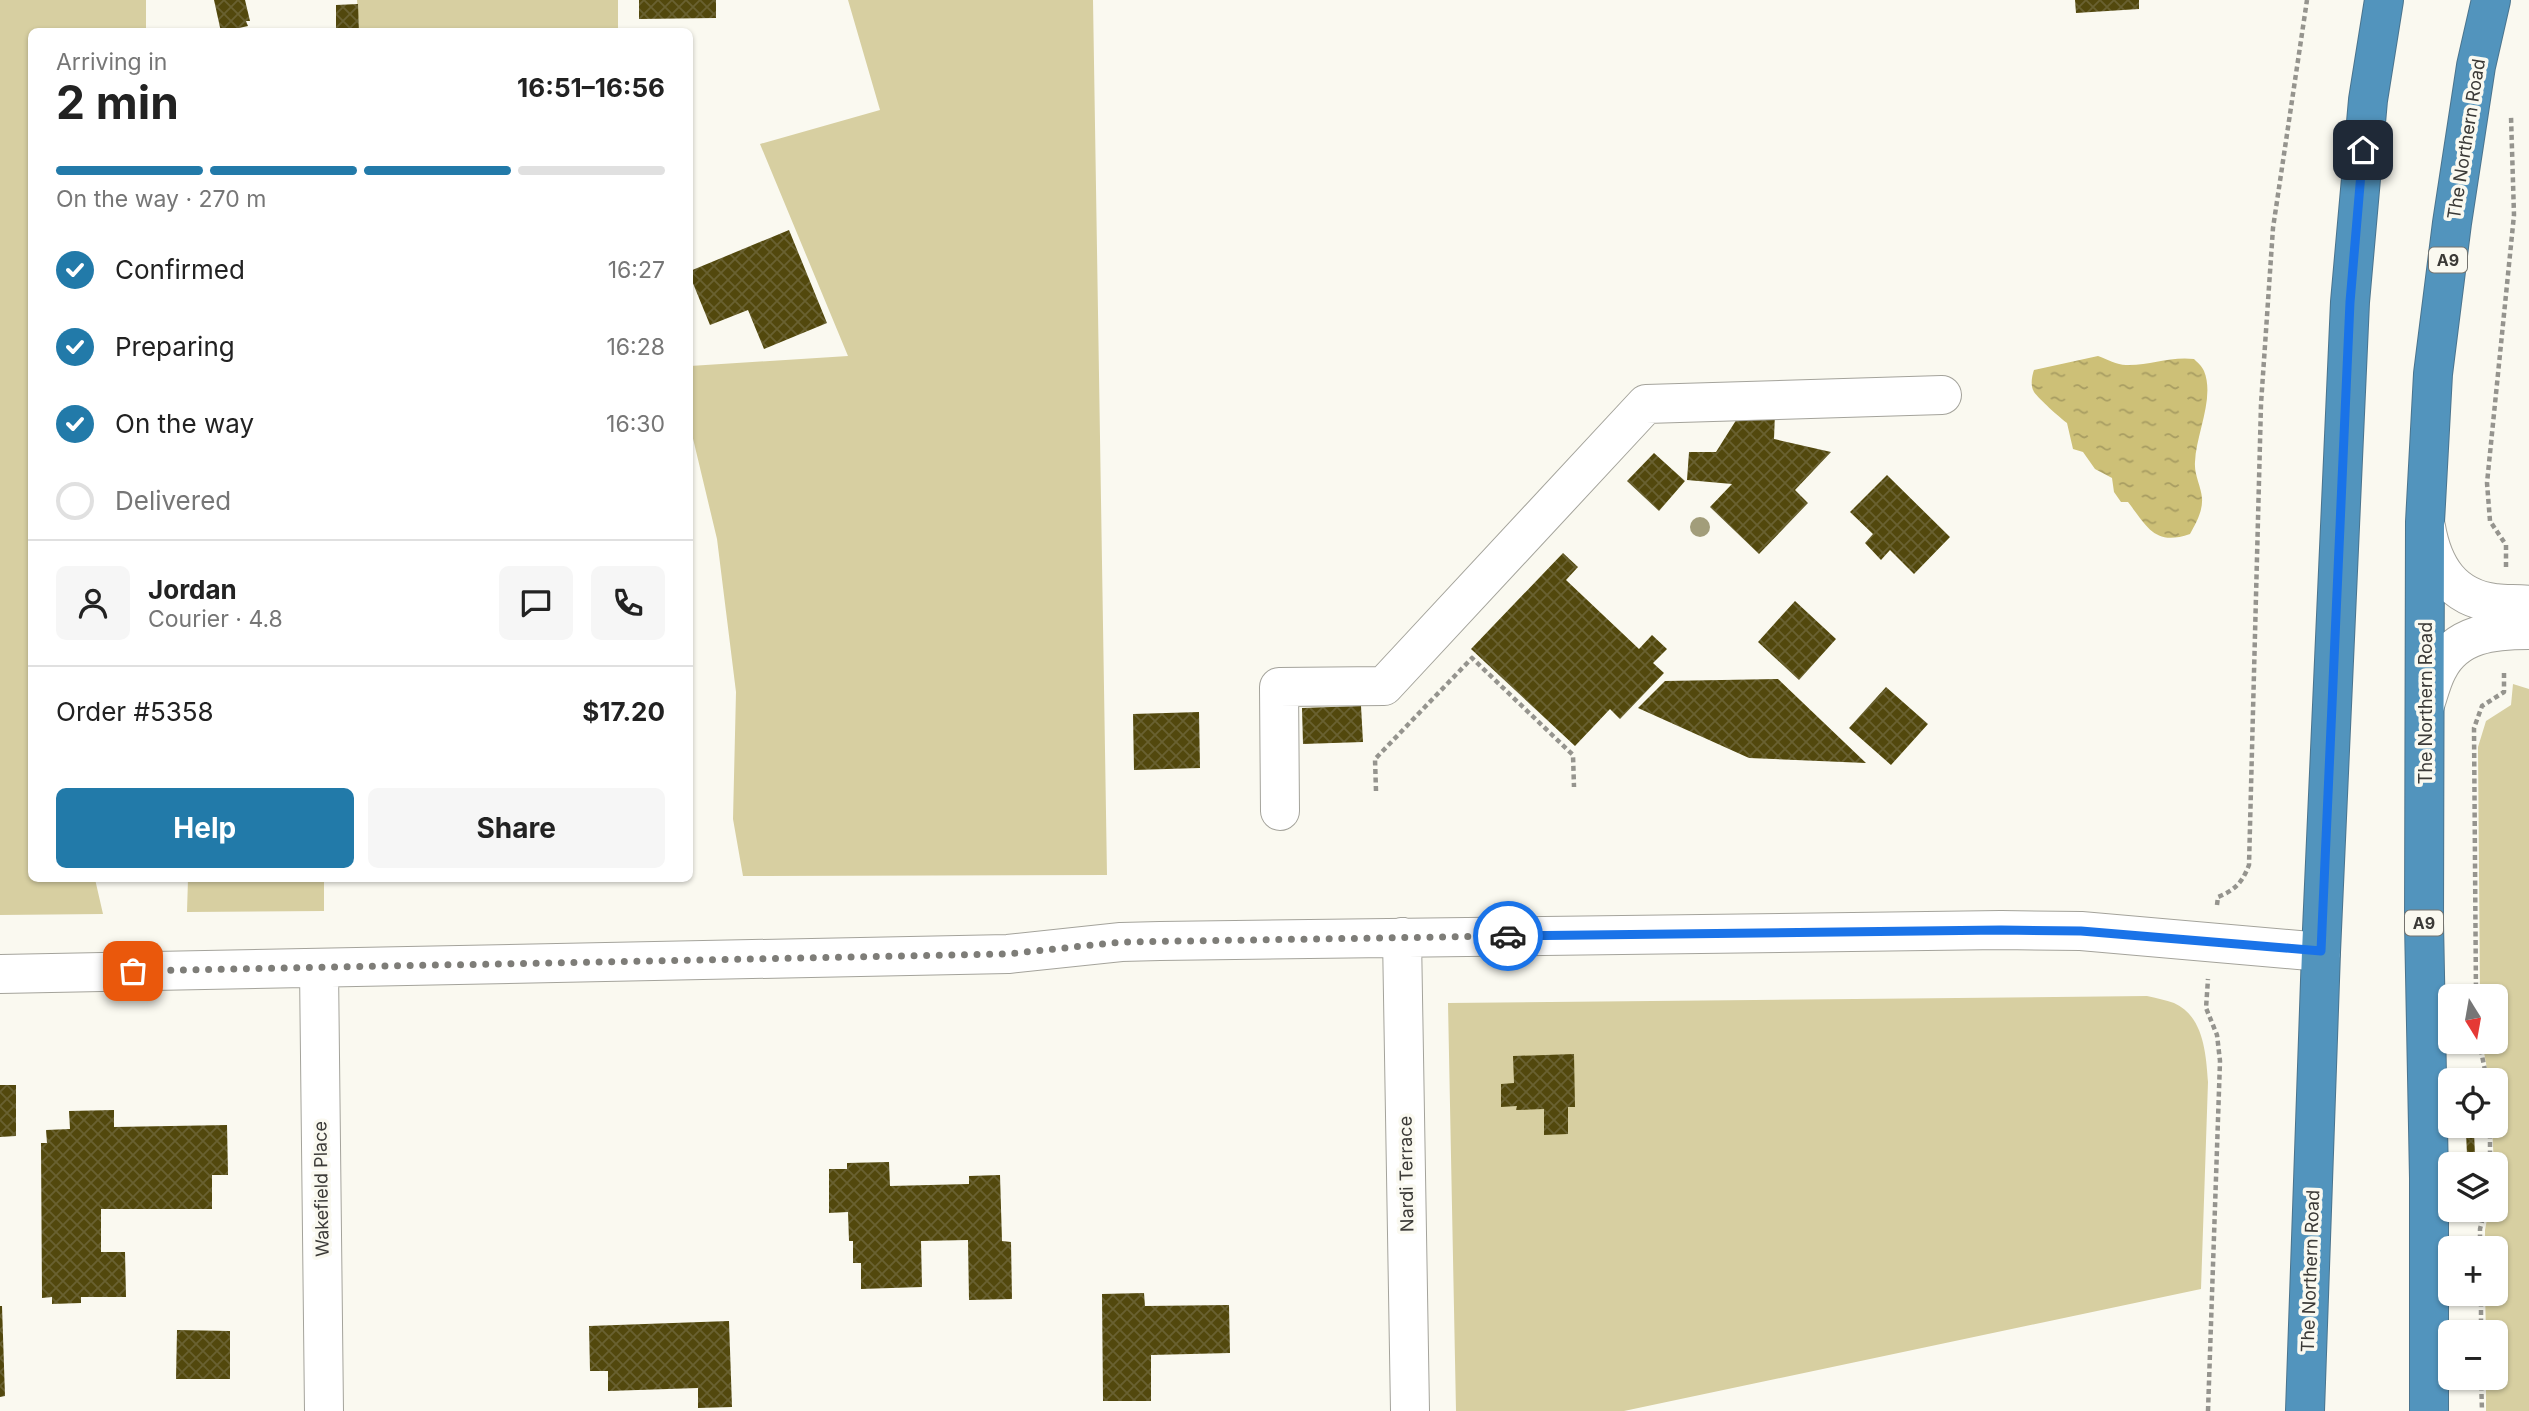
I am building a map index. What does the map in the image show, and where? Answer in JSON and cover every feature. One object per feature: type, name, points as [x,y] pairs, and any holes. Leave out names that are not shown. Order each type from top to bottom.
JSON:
[{"type":"highway","name":"The Northern Road","points":[[2305,1411],[2321,951],[2350,302],[2368,100],[2384,0]]},
{"type":"highway","name":"The Northern Road","points":[[2429,1411],[2424,923],[2425,522],[2434,374],[2449,250],[2476,66],[2491,0]]},
{"type":"street","points":[[1280,811],[1279,687],[1384,686],[1646,404],[1942,396]]},
{"type":"street","points":[[2425,522],[2430,551],[2437,566],[2451,584],[2469,596],[2494,603],[2529,605]]},
{"type":"street","points":[[2425,705],[2438,667],[2454,649],[2474,635],[2499,630],[2529,630]]},
{"type":"street","points":[[0,974],[1007,954],[1121,942],[2014,930],[2081,931],[2321,951]]},
{"type":"street","name":"Nardi Terrace","points":[[1402,937],[1410,1411]]},
{"type":"street","name":"Wakefield Place","points":[[319,968],[324,1411]]},
{"type":"path","points":[[2217,907],[2218,897],[2234,890],[2249,865],[2261,404],[2273,228],[2307,0]]},
{"type":"path","points":[[2506,564],[2506,545],[2490,521],[2487,483],[2514,215],[2512,107]]},
{"type":"path","points":[[1376,791],[1375,759],[1472,659],[1573,755],[1574,787]]},
{"type":"path","points":[[1480,667],[1485,662]]},
{"type":"path","points":[[2476,984],[2474,728],[2482,706],[2504,692],[2504,667]]},
{"type":"path","points":[[2207,992],[2206,1008],[2217,1035],[2220,1061],[2208,1411]]},
{"type":"path","points":[[2481,1390],[2482,1411]]},
{"type":"shaded area","points":[[0,0],[146,0],[146,28],[28,28],[28,882],[96,882],[103,914],[0,915]]},
{"type":"shaded area","points":[[357,0],[618,0],[618,28],[359,28]]},
{"type":"shaded area","points":[[848,0],[1093,0],[1107,875],[743,876],[733,819],[736,692],[717,539],[693,439],[693,366],[848,356],[760,144],[880,110]]},
{"type":"shaded area","points":[[2513,684],[2529,689],[2529,1411],[2486,1411],[2486,1390],[2508,1390],[2508,1320],[2486,1320],[2485,1306],[2508,1306],[2508,1236],[2485,1236],[2485,1230],[2487,1222],[2508,1222],[2508,1152],[2493,1152],[2493,1138],[2508,1138],[2508,1068],[2487,1068],[2484,1054],[2508,1054],[2508,984],[2480,984],[2478,747],[2486,721],[2511,705]]},
{"type":"shaded area","points":[[188,882],[324,882],[324,911],[187,912]]},
{"type":"shaded area","points":[[2147,996],[2174,1003],[2184,1009],[2192,1017],[2202,1037],[2208,1082],[2201,1289],[1624,1411],[1456,1411],[1448,1003]]},
{"type":"water","points":[[2098,356],[2126,365],[2194,359],[2203,369],[2207,393],[2195,462],[2202,503],[2199,517],[2190,534],[2168,538],[2147,527],[2128,502],[2121,502],[2114,492],[2112,478],[2095,469],[2083,452],[2073,449],[2067,423],[2034,392],[2034,370]]},
{"type":"building","points":[[214,0],[245,0],[250,21],[246,21],[248,26],[220,28]]},
{"type":"building","points":[[639,0],[716,0],[716,18],[639,19]]},
{"type":"building","points":[[2075,0],[2139,0],[2139,9],[2076,13]]},
{"type":"building","points":[[358,4],[359,28],[336,28],[336,5]]},
{"type":"building","points":[[789,230],[827,323],[764,349],[748,310],[710,325],[693,283],[693,270]]},
{"type":"building","points":[[1775,413],[1774,439],[1831,452],[1795,490],[1808,503],[1759,554],[1710,507],[1732,484],[1687,480],[1689,452],[1716,452],[1740,414]]},
{"type":"building","points":[[1654,453],[1685,481],[1659,511],[1627,481]]},
{"type":"building","points":[[1887,475],[1950,537],[1914,574],[1890,550],[1881,560],[1865,543],[1873,534],[1850,512]]},
{"type":"building","points":[[1563,553],[1578,567],[1566,580],[1639,649],[1652,635],[1667,649],[1653,663],[1664,673],[1620,719],[1610,709],[1575,746],[1471,649]]},
{"type":"building","points":[[1795,601],[1836,639],[1799,680],[1758,642]]},
{"type":"building","points":[[1778,679],[1866,763],[1749,758],[1638,708],[1665,681]]},
{"type":"building","points":[[1886,687],[1928,724],[1891,765],[1849,728]]},
{"type":"building","points":[[1361,706],[1363,742],[1303,744],[1302,708]]},
{"type":"building","points":[[1199,712],[1200,768],[1134,770],[1133,714]]},
{"type":"building","points":[[1574,1054],[1575,1107],[1568,1107],[1568,1134],[1544,1135],[1544,1109],[1516,1110],[1517,1106],[1501,1107],[1501,1084],[1514,1083],[1513,1056]]},
{"type":"building","points":[[0,1085],[16,1085],[16,1136],[0,1137]]},
{"type":"building","points":[[114,1110],[114,1127],[227,1125],[228,1175],[212,1175],[212,1209],[101,1209],[101,1252],[125,1252],[126,1297],[81,1297],[81,1303],[52,1304],[52,1297],[42,1298],[41,1143],[47,1143],[46,1130],[70,1129],[69,1111]]},
{"type":"building","points":[[2466,1138],[2474,1138],[2475,1152],[2467,1152]]},
{"type":"building","points":[[889,1162],[890,1186],[969,1184],[969,1176],[1000,1175],[1002,1241],[1011,1242],[1012,1299],[969,1300],[968,1240],[921,1241],[922,1287],[861,1289],[861,1263],[853,1263],[853,1241],[849,1241],[848,1212],[829,1213],[829,1169],[847,1169],[847,1163]]},
{"type":"building","points":[[1144,1293],[1145,1306],[1229,1305],[1230,1353],[1151,1355],[1151,1401],[1103,1401],[1102,1294]]},
{"type":"building","points":[[0,1306],[5,1396],[0,1397]]},
{"type":"building","points":[[729,1321],[732,1407],[698,1408],[698,1388],[608,1391],[608,1371],[590,1371],[589,1326]]},
{"type":"building","points":[[177,1330],[230,1331],[230,1379],[176,1379]]},
{"type":"way so far","points":[[133,971],[1007,954],[1121,942],[1508,936]]},
{"type":"route","points":[[1508,936],[1894,930],[2081,931],[2321,951],[2350,302],[2363,150]]}]
